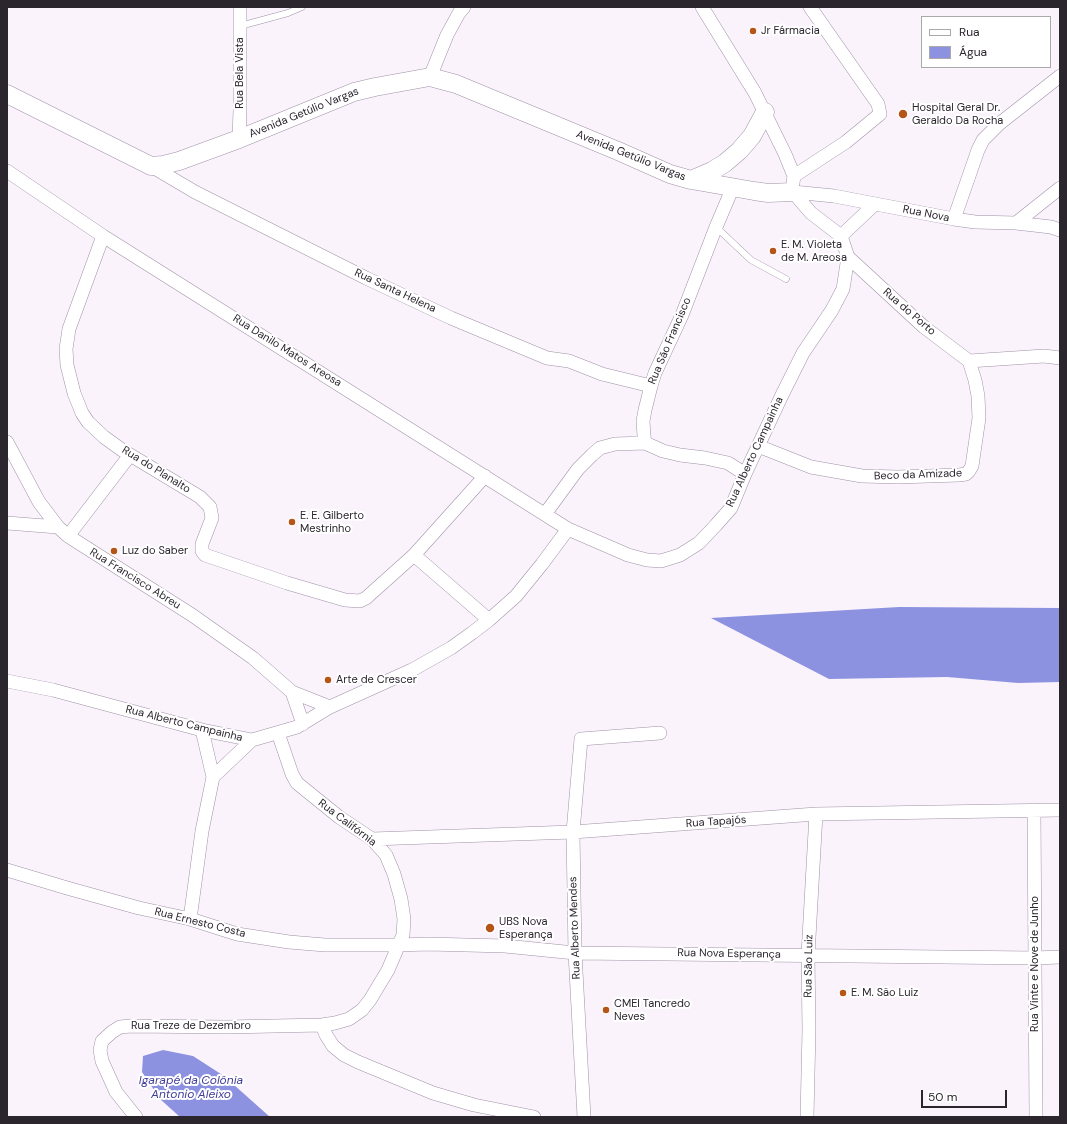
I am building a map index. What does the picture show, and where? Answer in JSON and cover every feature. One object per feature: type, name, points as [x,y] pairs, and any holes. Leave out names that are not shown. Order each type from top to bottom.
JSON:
[{"type":"street","name":"Rua Bela Vista","points":[[239,139],[240,7]]},
{"type":"street","points":[[430,77],[447,34],[464,7]]},
{"type":"street","points":[[702,7],[755,93],[785,154],[793,184],[811,213],[841,236],[875,204]]},
{"type":"street","points":[[793,184],[880,114],[878,104],[810,7]]},
{"type":"street","points":[[954,219],[978,150],[983,140],[999,124],[1060,76]]},
{"type":"street","name":"Avenida Getúlio Vargas","points":[[150,166],[179,162],[354,92],[430,77],[456,84],[670,174],[690,180],[768,193],[793,184]]},
{"type":"street","points":[[7,94],[150,166]]},
{"type":"street","points":[[690,180],[712,171],[725,163],[739,151],[752,136],[765,112]]},
{"type":"street","name":"Rua Santa Helena","points":[[150,166],[195,192],[366,278],[451,318],[547,358],[569,361],[602,374],[651,386]]},
{"type":"street","name":"Rua Danilo Matos Areosa","points":[[7,171],[103,236],[568,529]]},
{"type":"street","name":"Rua Nova","points":[[793,184],[834,196],[954,219],[975,222],[1016,223],[1051,227],[1060,230]]},
{"type":"street","name":"Rua São Francisco","points":[[645,443],[643,421],[655,373],[682,315],[733,187]]},
{"type":"street","points":[[1016,223],[1060,188]]},
{"type":"street","name":"Rua do Planalto","points":[[103,236],[69,329],[66,349],[67,365],[77,402],[88,422],[104,437],[130,455],[200,498],[210,507],[212,518],[201,548],[202,553],[204,555],[287,583],[352,602],[360,601],[366,598],[414,555]]},
{"type":"street","name":"Rua do Porto","points":[[841,236],[848,256],[924,327],[969,361]]},
{"type":"street","name":"Rua Alberto Campainha","points":[[7,681],[53,690],[202,730],[252,740],[297,727],[330,707],[412,670],[450,648],[489,620],[516,596],[568,529],[628,555],[647,560],[661,561],[680,555],[699,543],[731,508],[758,446],[803,353],[832,310],[843,289],[848,256]]},
{"type":"street","points":[[969,361],[1044,356],[1060,358]]},
{"type":"street","name":"Beco da Amizade","points":[[758,446],[812,467],[862,476],[898,477],[966,474],[972,466],[979,418],[978,396],[969,361]]},
{"type":"street","name":"Rua Francisco Abreu","points":[[7,442],[39,502],[58,527],[68,536],[192,615],[253,658],[292,692],[330,707]]},
{"type":"street","points":[[544,514],[578,469],[592,455],[600,448],[615,444],[645,443],[663,451],[728,463],[745,474]]},
{"type":"street","points":[[68,536],[130,455]]},
{"type":"street","points":[[485,476],[414,555],[489,620]]},
{"type":"street","points":[[7,523],[58,527]]},
{"type":"street","name":"Rua Francisco Abreu","points":[[292,692],[303,724]]},
{"type":"street","points":[[190,919],[202,831],[213,777],[202,730]]},
{"type":"street","name":"Rua Califórnia","points":[[278,733],[297,784],[339,817],[372,839],[386,854],[394,874],[401,899],[404,919],[402,935],[381,983],[362,1010],[349,1019],[322,1025]]},
{"type":"street","name":"Rua Alberto Mendes","points":[[584,1117],[575,953],[573,832],[581,739],[660,733]]},
{"type":"street","points":[[213,777],[252,740]]},
{"type":"street","name":"Rua Vinte e Nove de Junho","points":[[1034,810],[1036,1117]]},
{"type":"street","name":"Rua Tapajós","points":[[372,839],[573,832],[816,814],[1060,810]]},
{"type":"street","name":"Rua São Luiz","points":[[807,1117],[810,1030],[808,955],[816,814]]},
{"type":"street","name":"Rua Ernesto Costa","points":[[7,870],[139,908],[190,919],[237,934],[289,942],[325,945],[398,945]]},
{"type":"street","name":"Rua Nova Esperança","points":[[398,945],[428,944],[504,946],[575,953],[1060,957]]},
{"type":"street","points":[[322,1025],[333,1046],[344,1055],[358,1062],[433,1092],[467,1103],[534,1117]]},
{"type":"street","name":"Rua Treze de Dezembro","points":[[136,1117],[116,1092],[102,1061],[100,1050],[102,1041],[120,1027],[322,1025]]},
{"type":"lane","points":[[240,26],[302,7]]},
{"type":"lane","points":[[716,227],[751,260],[786,279]]},
{"type":"water","points":[[899,607],[1060,608],[1060,682],[1018,683],[947,677],[829,679],[711,618]]},
{"type":"water","name":"Igarapé da Colônia Antonio Aleixo","points":[[163,1050],[193,1056],[224,1076],[270,1117],[180,1117],[160,1099],[142,1072],[143,1056]]},
{"type":"place","name":"Jr Fármacia","points":[[753,31]]},
{"type":"place","name":"Hospital Geral Dr. Geraldo Da Rocha","points":[[903,114]]},
{"type":"place","name":"E. M. Violeta de M. Areosa","points":[[773,251]]},
{"type":"place","name":"E. E. Gilberto Mestrinho","points":[[292,522]]},
{"type":"place","name":"Luz do Saber","points":[[114,551]]},
{"type":"place","name":"Arte de Crescer","points":[[328,680]]},
{"type":"place","name":"UBS Nova Esperança","points":[[490,928]]},
{"type":"place","name":"E. M. São Luiz","points":[[843,993]]},
{"type":"place","name":"CMEI Tancredo Neves","points":[[606,1010]]}]
